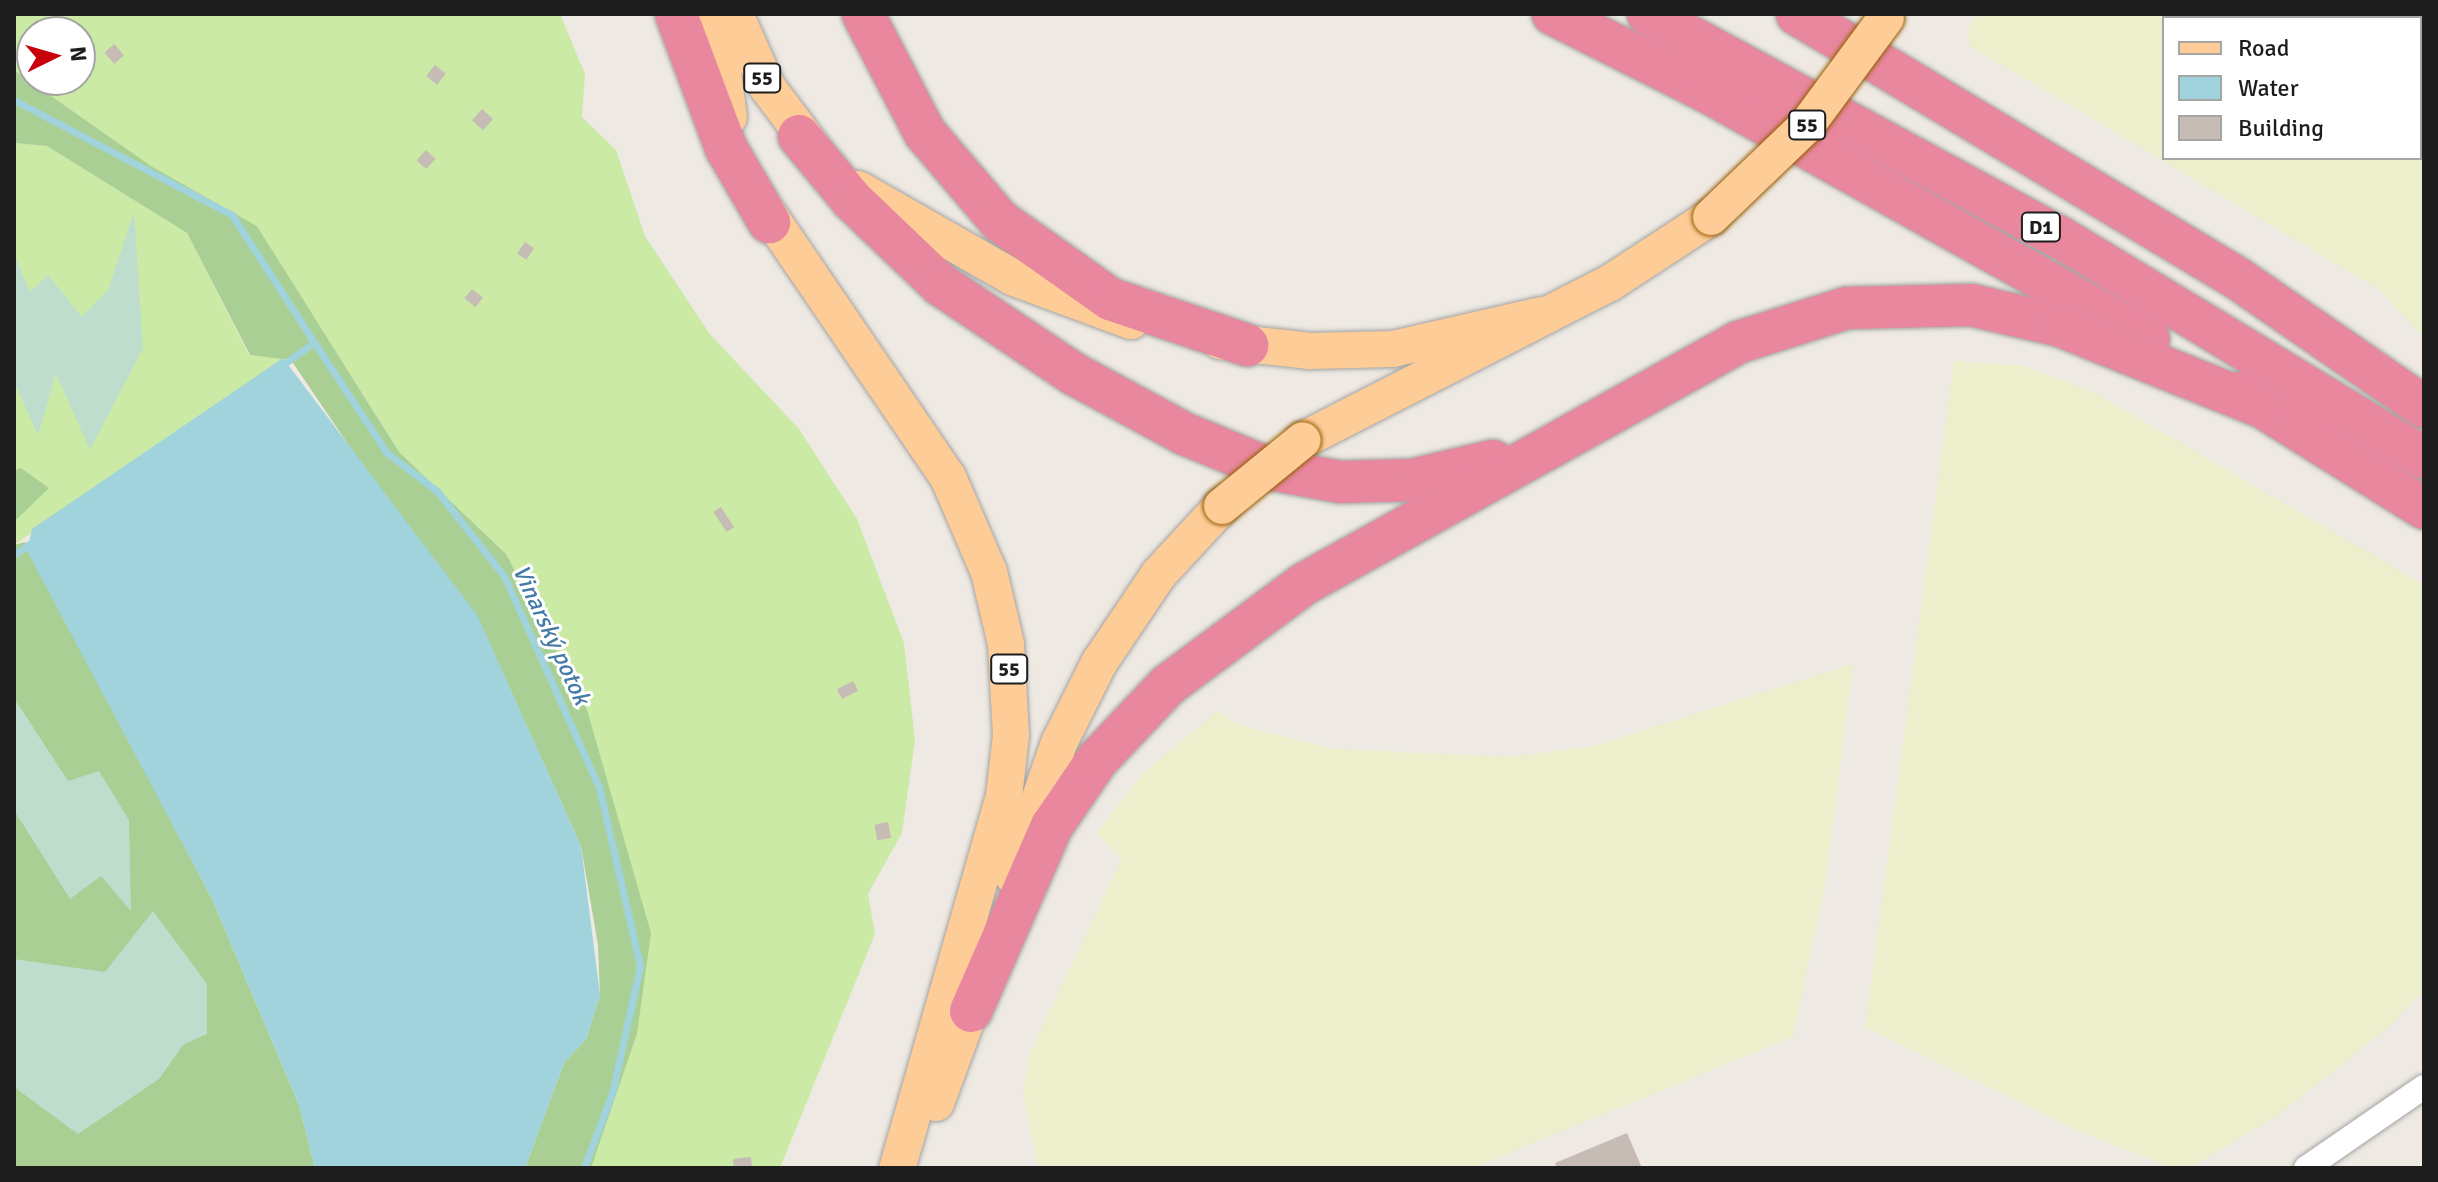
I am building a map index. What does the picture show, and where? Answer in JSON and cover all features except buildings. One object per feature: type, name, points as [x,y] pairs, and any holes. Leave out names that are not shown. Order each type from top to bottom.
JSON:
[{"type":"highway","points":[[676,14],[726,148],[769,222]]},
{"type":"highway","points":[[863,14],[925,133],[1000,221],[1110,299],[1247,345]]},
{"type":"highway","name":"D1","points":[[1553,14],[2019,263],[2263,407],[2424,508]]},
{"type":"highway","name":"D1","points":[[1648,14],[2061,238],[2424,458]]},
{"type":"highway","points":[[1797,14],[2237,278],[2424,407]]},
{"type":"highway","points":[[799,136],[880,230],[973,310],[1129,405],[1270,469],[1340,482],[1439,475],[1507,456],[1621,404],[1773,328],[1847,308],[1914,302],[2032,317],[2263,407]]},
{"type":"highway","points":[[971,1011],[1052,826],[1145,706],[1304,584],[1621,404]]},
{"type":"main road","name":"55","points":[[715,14],[734,134],[769,222],[948,477],[989,572],[1006,644],[1011,735],[1004,796],[897,1168]]},
{"type":"main road","name":"55","points":[[735,14],[754,63],[799,136],[865,194],[1012,277],[1114,316],[1247,345],[1393,349],[1541,315]]},
{"type":"main road","name":"55","points":[[910,1168],[971,1011],[1043,784],[1078,702],[1138,603],[1222,506],[1303,440],[1645,263],[1711,217],[1807,125],[1887,16]]},
{"type":"street","points":[[2306,1168],[2424,1087]]},
{"type":"green space","points":[[14,14],[560,14],[585,74],[582,117],[616,150],[645,236],[709,333],[799,429],[857,519],[904,643],[915,740],[902,833],[868,894],[875,934],[780,1168],[591,1168],[637,1034],[506,554],[399,452],[257,226],[151,166],[51,96],[96,96],[96,16],[16,16],[16,71]]},
{"type":"green space","points":[[1977,14],[2424,14],[2424,339],[2380,290],[1970,46],[1967,31]]},
{"type":"green space","points":[[14,70],[16,96],[51,96],[151,166],[257,226],[399,452],[506,554],[587,710],[651,933],[637,1034],[591,1168],[525,1168],[564,1063],[586,1039],[600,995],[598,945],[581,846],[477,616],[394,512],[291,360],[250,355],[187,233],[47,146],[14,143]]},
{"type":"green space","points":[[14,143],[47,146],[187,233],[249,355],[283,358],[14,545],[14,521],[48,488],[14,471]]},
{"type":"green space","points":[[134,212],[143,348],[90,450],[56,374],[38,435],[14,381],[14,254],[30,292],[48,275],[82,317],[108,290]]},
{"type":"green space","points":[[1954,361],[2025,366],[2095,393],[2424,585],[2424,989],[2390,1026],[2279,1114],[2190,1168],[2172,1168],[2071,1128],[1865,1027]]},
{"type":"green space","points":[[21,468],[49,488],[14,522],[14,471]]},
{"type":"green space","points":[[25,542],[212,899],[299,1105],[315,1168],[14,1168],[14,545]]},
{"type":"green space","points":[[1853,664],[1826,880],[1793,1037],[1472,1168],[1038,1168],[1023,1094],[1030,1053],[1121,860],[1097,833],[1142,774],[1218,711],[1239,725],[1335,749],[1510,757],[1593,746]]},
{"type":"green space","points":[[14,698],[68,781],[99,771],[129,820],[131,911],[101,876],[70,899],[14,810]]},
{"type":"green space","points":[[153,911],[207,984],[207,1034],[183,1045],[159,1079],[78,1134],[14,1087],[14,959],[105,972]]},
{"type":"water","points":[[283,358],[477,615],[581,846],[600,995],[586,1039],[564,1063],[525,1168],[315,1168],[299,1105],[212,899],[27,551],[32,529]]},
{"type":"waterway","points":[[14,100],[232,215],[314,342]]},
{"type":"waterway","name":"Vinarský potok","points":[[284,364],[314,342],[387,453],[437,491],[504,576],[599,787],[640,966],[612,1093],[584,1168]]},
{"type":"waterway","name":"Vinarský potok","points":[[14,555],[32,542]]}]
